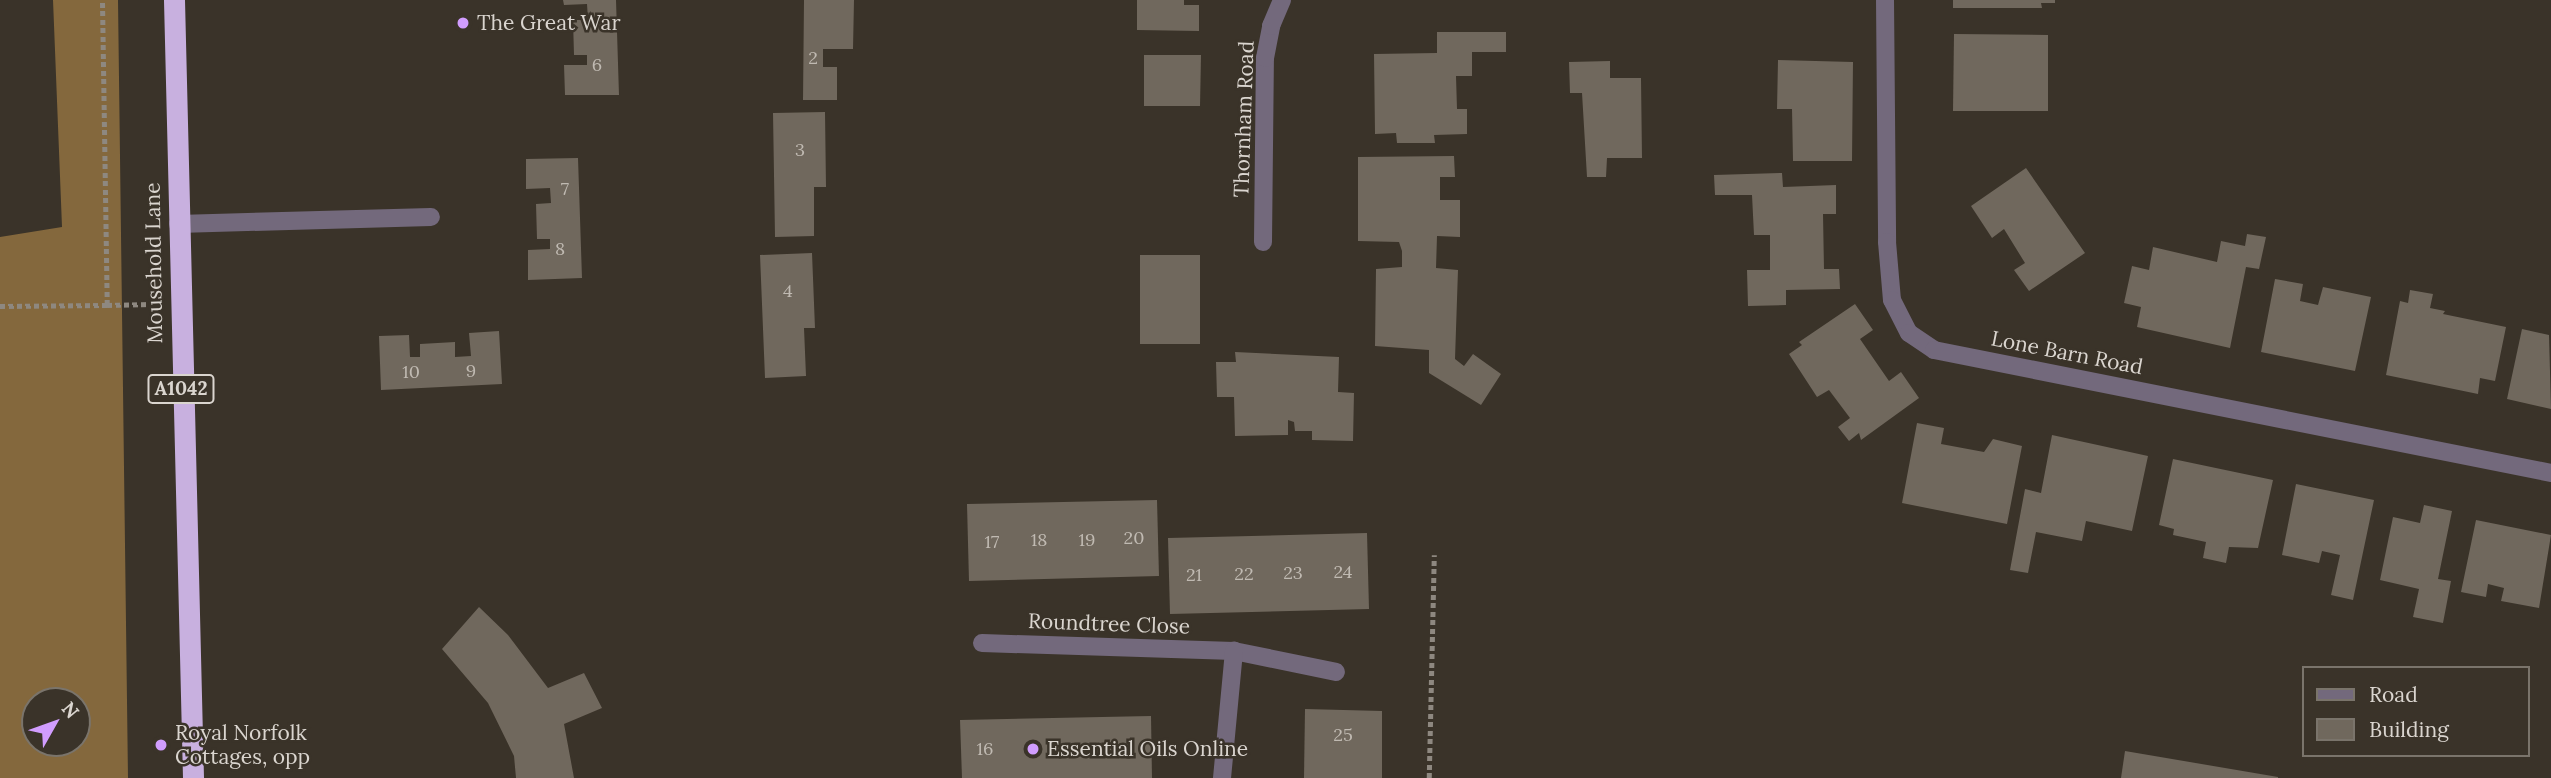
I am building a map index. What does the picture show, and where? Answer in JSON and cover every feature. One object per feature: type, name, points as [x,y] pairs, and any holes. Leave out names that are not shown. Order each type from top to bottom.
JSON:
[{"type":"highway","name":"Mousehold Lane","points":[[174,0],[179,304],[193,778]]},
{"type":"street","name":"Thornham Road","points":[[1263,242],[1265,58],[1271,26],[1282,0]]},
{"type":"street","name":"Lone Barn Road","points":[[1885,0],[1887,242],[1892,300],[1909,333],[1934,350],[2551,473]]},
{"type":"street","points":[[178,224],[431,217]]},
{"type":"street","name":"Roundtree Close","points":[[982,643],[1234,651],[1336,671]]},
{"type":"street","points":[[1222,778],[1234,651]]},
{"type":"path","points":[[102,0],[107,305]]},
{"type":"path","points":[[0,306],[179,304]]},
{"type":"path","points":[[1429,778],[1434,555]]},
{"type":"shaded area","points":[[53,0],[118,0],[128,778],[0,778],[0,237],[62,227]]},
{"type":"building","points":[[563,0],[616,0],[619,95],[565,95],[564,65],[587,65],[587,55],[574,55],[573,20],[588,20],[587,4],[564,5]]},
{"type":"building","points":[[804,0],[854,0],[853,49],[823,49],[823,67],[837,67],[837,100],[803,100]]},
{"type":"building","points":[[1137,0],[1184,0],[1184,5],[1199,5],[1199,31],[1137,30]]},
{"type":"building","points":[[1953,0],[2055,0],[2055,3],[2041,3],[2042,8],[1953,8]]},
{"type":"building","points":[[1437,32],[1506,32],[1506,52],[1472,52],[1472,76],[1456,76],[1457,109],[1467,109],[1467,134],[1434,135],[1435,143],[1397,143],[1396,133],[1375,134],[1374,54],[1437,53]]},
{"type":"building","points":[[1954,34],[2048,35],[2048,111],[1953,111]]},
{"type":"building","points":[[1144,55],[1201,55],[1200,106],[1144,106]]},
{"type":"building","points":[[1778,60],[1853,62],[1852,161],[1793,161],[1792,109],[1777,109]]},
{"type":"building","points":[[1610,61],[1610,78],[1641,78],[1642,158],[1607,158],[1606,177],[1587,177],[1582,93],[1570,93],[1569,62]]},
{"type":"building","points":[[825,112],[826,187],[814,187],[814,236],[775,237],[773,113]]},
{"type":"building","points":[[1454,156],[1455,177],[1440,177],[1440,200],[1460,200],[1460,237],[1437,236],[1436,268],[1458,270],[1455,359],[1464,366],[1473,354],[1501,374],[1481,405],[1429,373],[1429,350],[1375,346],[1376,269],[1402,267],[1402,251],[1399,242],[1358,241],[1358,157]]},
{"type":"building","points":[[578,158],[582,278],[528,280],[528,250],[550,249],[550,239],[537,239],[536,204],[551,203],[550,188],[526,189],[526,159]]},
{"type":"building","points":[[2026,168],[2085,253],[2029,291],[2014,270],[2025,263],[2004,229],[1992,238],[1971,206]]},
{"type":"building","points":[[1782,173],[1783,187],[1836,185],[1836,214],[1823,214],[1824,269],[1839,269],[1840,289],[1786,290],[1786,305],[1748,306],[1747,270],[1770,270],[1770,235],[1754,235],[1752,195],[1715,195],[1714,175]]},
{"type":"building","points":[[2247,234],[2266,237],[2259,269],[2246,267],[2230,348],[2137,327],[2141,307],[2124,303],[2132,266],[2149,270],[2153,247],[2217,262],[2221,241],[2245,246]]},
{"type":"building","points":[[812,253],[815,328],[804,328],[806,376],[765,378],[760,255]]},
{"type":"building","points":[[1140,255],[1200,255],[1200,344],[1140,344]]},
{"type":"building","points":[[2275,279],[2303,284],[2300,301],[2318,305],[2323,287],[2371,297],[2355,371],[2261,352]]},
{"type":"building","points":[[2410,290],[2433,294],[2430,308],[2445,311],[2443,314],[2506,327],[2495,381],[2480,378],[2478,394],[2386,375],[2400,301],[2408,303]]},
{"type":"building","points":[[1855,304],[1873,330],[1860,339],[1889,381],[1901,372],[1919,398],[1861,440],[1859,433],[1849,441],[1838,427],[1850,418],[1829,390],[1817,397],[1789,354],[1802,345],[1799,342]]},
{"type":"building","points":[[2522,329],[2549,335],[2551,409],[2507,399]]},
{"type":"building","points":[[499,331],[502,384],[381,390],[379,336],[409,335],[410,357],[420,357],[420,344],[455,342],[455,357],[471,356],[469,333]]},
{"type":"building","points":[[1235,352],[1339,357],[1338,392],[1354,393],[1353,441],[1312,440],[1312,431],[1295,431],[1294,422],[1288,420],[1288,435],[1235,436],[1234,397],[1217,397],[1216,362],[1236,362]]},
{"type":"building","points":[[1917,423],[1944,428],[1941,444],[1984,452],[1993,439],[2022,446],[2007,524],[1902,503]]},
{"type":"building","points":[[2052,435],[2148,456],[2132,531],[2086,521],[2082,541],[2036,532],[2028,573],[2010,570],[2025,489],[2041,493]]},
{"type":"building","points":[[2173,459],[2273,480],[2258,548],[2229,547],[2226,563],[2203,558],[2206,542],[2173,535],[2174,529],[2159,525]]},
{"type":"building","points":[[2296,484],[2374,500],[2353,600],[2331,595],[2340,555],[2322,551],[2319,563],[2282,555]]},
{"type":"building","points":[[1157,500],[1159,576],[969,581],[967,504]]},
{"type":"building","points":[[2424,505],[2452,511],[2438,579],[2451,581],[2443,623],[2413,617],[2419,589],[2380,580],[2393,517],[2420,523]]},
{"type":"building","points":[[2476,520],[2551,535],[2539,608],[2501,601],[2504,588],[2488,584],[2486,597],[2461,592]]},
{"type":"building","points":[[1367,533],[1369,609],[1170,614],[1168,538]]},
{"type":"building","points":[[479,607],[508,635],[548,688],[584,673],[602,708],[564,724],[574,778],[516,778],[514,756],[488,703],[442,649]]},
{"type":"building","points":[[1305,709],[1382,711],[1382,778],[1304,778]]},
{"type":"building","points":[[1151,716],[1152,778],[962,778],[960,720]]},
{"type":"building","points":[[2125,751],[2278,777],[2278,778],[2121,778]]},
{"type":"place","name":"The Great War","points":[[463,23]]},
{"type":"place","name":"Royal Norfolk Cottages, opp","points":[[161,745]]},
{"type":"place","name":"Essential Oils Online","points":[[1033,749]]}]
